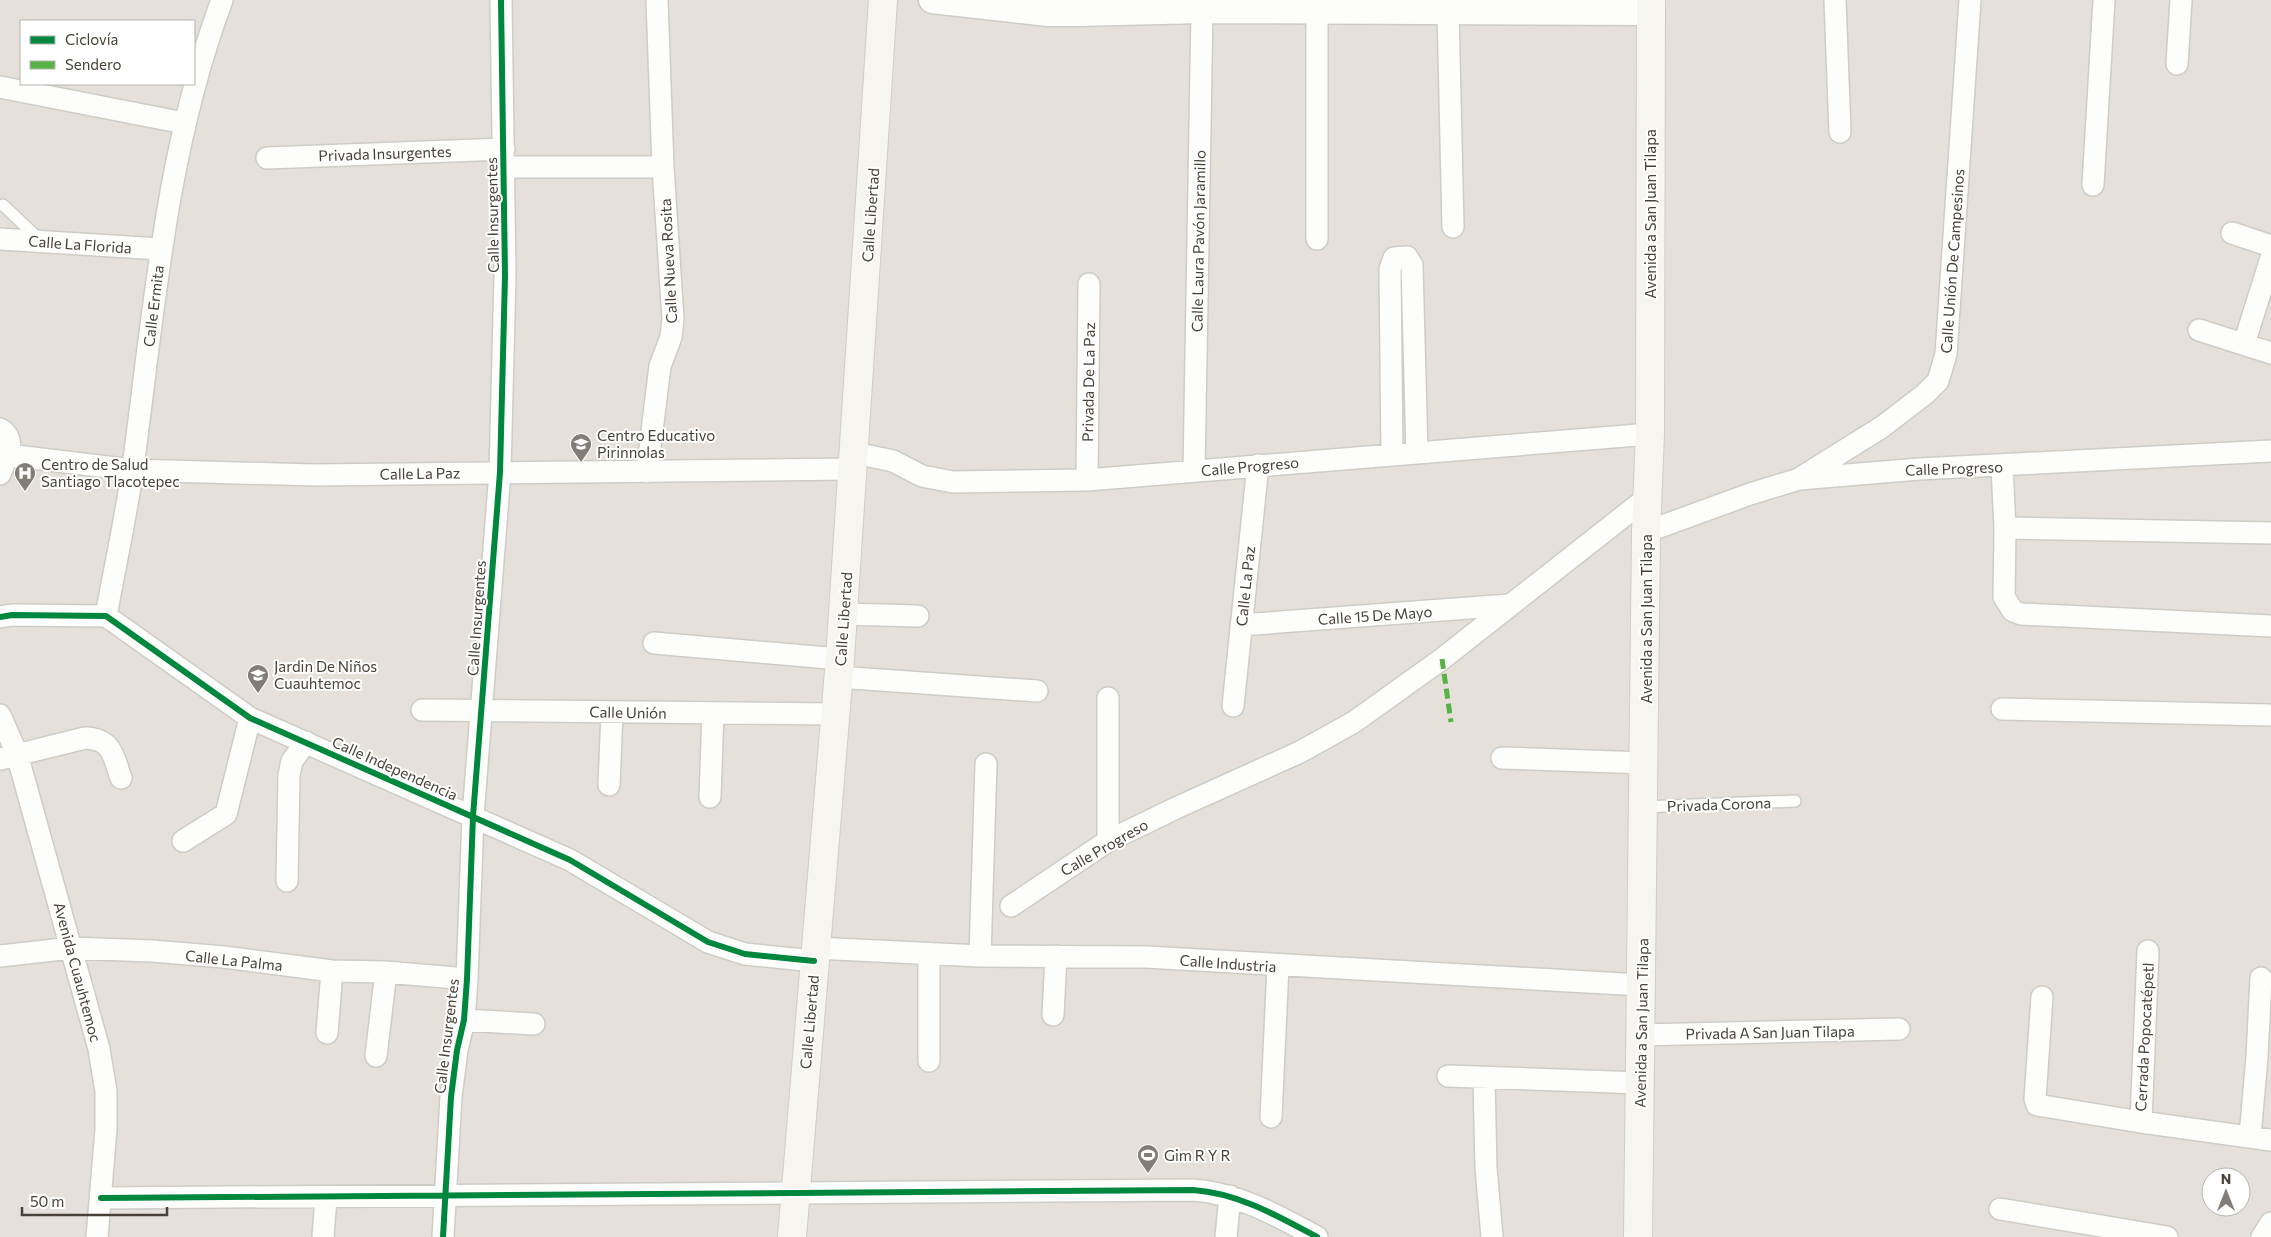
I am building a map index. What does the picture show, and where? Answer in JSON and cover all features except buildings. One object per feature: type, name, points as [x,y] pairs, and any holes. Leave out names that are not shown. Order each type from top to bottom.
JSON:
[{"type":"main road","name":"Calle Libertad","points":[[792,1237],[844,614],[883,0]]},
{"type":"main road","name":"Avenida a San Juan Tilapa","points":[[1638,1237],[1645,763],[1646,532],[1650,434],[1651,6]]},
{"type":"street","name":"Calle Ermita","points":[[195,84],[206,44],[222,0]]},
{"type":"street","name":"Calle Insurgentes","points":[[443,1237],[451,1097],[457,1050],[464,1020],[474,816],[500,472],[505,276],[501,0]]},
{"type":"street","name":"Calle Nueva Rosita","points":[[647,472],[660,366],[671,337],[673,319],[663,167],[657,0]]},
{"type":"street","points":[[932,0],[1048,13],[1202,10],[1448,12],[1651,6]]},
{"type":"street","points":[[1835,0],[1840,132]]},
{"type":"street","name":"Calle Unión De Campesinos","points":[[1799,479],[1906,410],[1938,382],[1943,369],[1947,344],[1970,0]]},
{"type":"street","points":[[2094,185],[2104,0]]},
{"type":"street","points":[[2177,64],[2181,0]]},
{"type":"street","name":"Calle Laura Pavón Jaramillo","points":[[1194,471],[1202,10]]},
{"type":"street","points":[[1317,11],[1317,239]]},
{"type":"street","points":[[1448,12],[1453,227]]},
{"type":"street","name":"Calle Ermita","points":[[106,616],[132,470],[160,249],[184,123],[195,85]]},
{"type":"street","points":[[0,87],[184,123]]},
{"type":"street","name":"Privada Insurgentes","points":[[267,158],[504,158]]},
{"type":"street","points":[[504,158],[663,167]]},
{"type":"street","points":[[2232,234],[2271,246]]},
{"type":"street","name":"Calle La Florida","points":[[0,239],[160,249]]},
{"type":"street","points":[[1392,455],[1390,269],[1394,258],[1401,256],[1407,258],[1412,265],[1417,453]]},
{"type":"street","points":[[2244,344],[2271,258]]},
{"type":"street","name":"Privada De La Paz","points":[[1087,480],[1089,284]]},
{"type":"street","points":[[2199,330],[2271,353]]},
{"type":"street","points":[[1392,417],[1416,416]]},
{"type":"street","points":[[0,428],[8,435],[11,442],[4,464]]},
{"type":"street","name":"Calle Progreso","points":[[854,461],[893,461],[922,476],[937,481],[1087,480],[1650,434]]},
{"type":"street","name":"Calle Progreso","points":[[1646,532],[1750,494],[1799,479],[1919,469],[2271,451]]},
{"type":"street","name":"Calle La Paz","points":[[4,464],[314,475],[647,472],[854,461]]},
{"type":"street","name":"Calle La Paz","points":[[1233,706],[1258,465]]},
{"type":"street","points":[[2002,466],[2005,528],[2004,597],[2013,611],[2021,614],[2271,626]]},
{"type":"street","name":"Calle Progreso","points":[[1011,906],[1108,842],[1176,808],[1327,738],[1381,704],[1648,497]]},
{"type":"street","points":[[2005,528],[2271,533]]},
{"type":"street","name":"Calle 15 De Mayo","points":[[1241,625],[1509,605]]},
{"type":"street","points":[[844,614],[918,616]]},
{"type":"street","points":[[0,618],[12,615],[106,616]]},
{"type":"street","name":"Calle Independencia","points":[[106,616],[250,718],[570,860],[708,942],[745,954],[815,955]]},
{"type":"street","points":[[654,644],[1037,691]]},
{"type":"street","points":[[1108,698],[1108,842]]},
{"type":"street","points":[[2002,709],[2269,715]]},
{"type":"street","name":"Calle Unión","points":[[422,710],[835,714]]},
{"type":"street","points":[[608,785],[612,712]]},
{"type":"street","points":[[710,797],[713,713]]},
{"type":"street","name":"Avenida Cuauhtemoc","points":[[0,715],[8,757],[71,948],[99,1049],[106,1091],[106,1129],[97,1237]]},
{"type":"street","points":[[184,840],[226,814],[250,718]]},
{"type":"street","points":[[8,757],[86,738],[96,738],[105,742],[111,750],[121,778]]},
{"type":"street","points":[[287,881],[289,775],[292,761],[306,742]]},
{"type":"street","points":[[1502,758],[1645,763]]},
{"type":"street","points":[[980,956],[986,764]]},
{"type":"street","name":"Calle La Palma","points":[[0,956],[71,948],[224,957],[332,971],[386,972],[467,979]]},
{"type":"street","name":"Cerrada Popocatépetl","points":[[2141,1122],[2148,951]]},
{"type":"street","points":[[929,953],[929,1061]]},
{"type":"street","name":"Calle Industria","points":[[815,955],[929,953],[980,956],[1146,957],[1278,966],[1641,985]]},
{"type":"street","points":[[1053,1015],[1056,956]]},
{"type":"street","points":[[1271,1117],[1278,966]]},
{"type":"street","points":[[327,1033],[332,971]]},
{"type":"street","points":[[376,1056],[386,972]]},
{"type":"street","points":[[2250,1136],[2261,978]]},
{"type":"street","points":[[2042,998],[2036,1105],[2271,1140]]},
{"type":"street","points":[[464,1020],[534,1024]]},
{"type":"street","name":"Privada A San Juan Tilapa","points":[[1641,1035],[1899,1028]]},
{"type":"street","points":[[1448,1076],[1484,1079],[1640,1083]]},
{"type":"street","points":[[1484,1079],[1486,1168],[1492,1237]]},
{"type":"street","points":[[101,1198],[446,1197],[619,1193],[1193,1190],[1230,1196],[1288,1229],[1317,1237]]},
{"type":"street","points":[[1226,1237],[1230,1196]]},
{"type":"street","points":[[323,1237],[326,1197]]},
{"type":"street","points":[[2000,1209],[2167,1237]]},
{"type":"street","points":[[2262,1237],[2271,1223]]},
{"type":"lane","points":[[3,205],[42,242]]},
{"type":"lane","name":"Privada Corona","points":[[1644,807],[1795,801]]},
{"type":"shaded area","points":[[0,0],[2271,0],[2271,1237],[0,1237]]},
{"type":"marked path","points":[[1442,659],[1451,722]]},
{"type":"cycle path","points":[[443,1237],[451,1097],[457,1050],[464,1020],[473,816],[500,472],[505,276],[501,0]]},
{"type":"cycle path","points":[[0,617],[12,615],[106,616],[250,718],[570,860],[708,942],[745,954],[814,961]]},
{"type":"cycle path","points":[[101,1198],[1193,1190],[1210,1192],[1242,1201],[1317,1237]]},
{"type":"place","name":"Centro Educativo Pirinnolas","points":[[581,463]]},
{"type":"place","name":"Centro de Salud Santiago Tlacotepec","points":[[25,492]]},
{"type":"place","name":"Jardin De Niños Cuauhtemoc","points":[[258,694]]},
{"type":"place","name":"Gim R Y R","points":[[1148,1174]]}]
